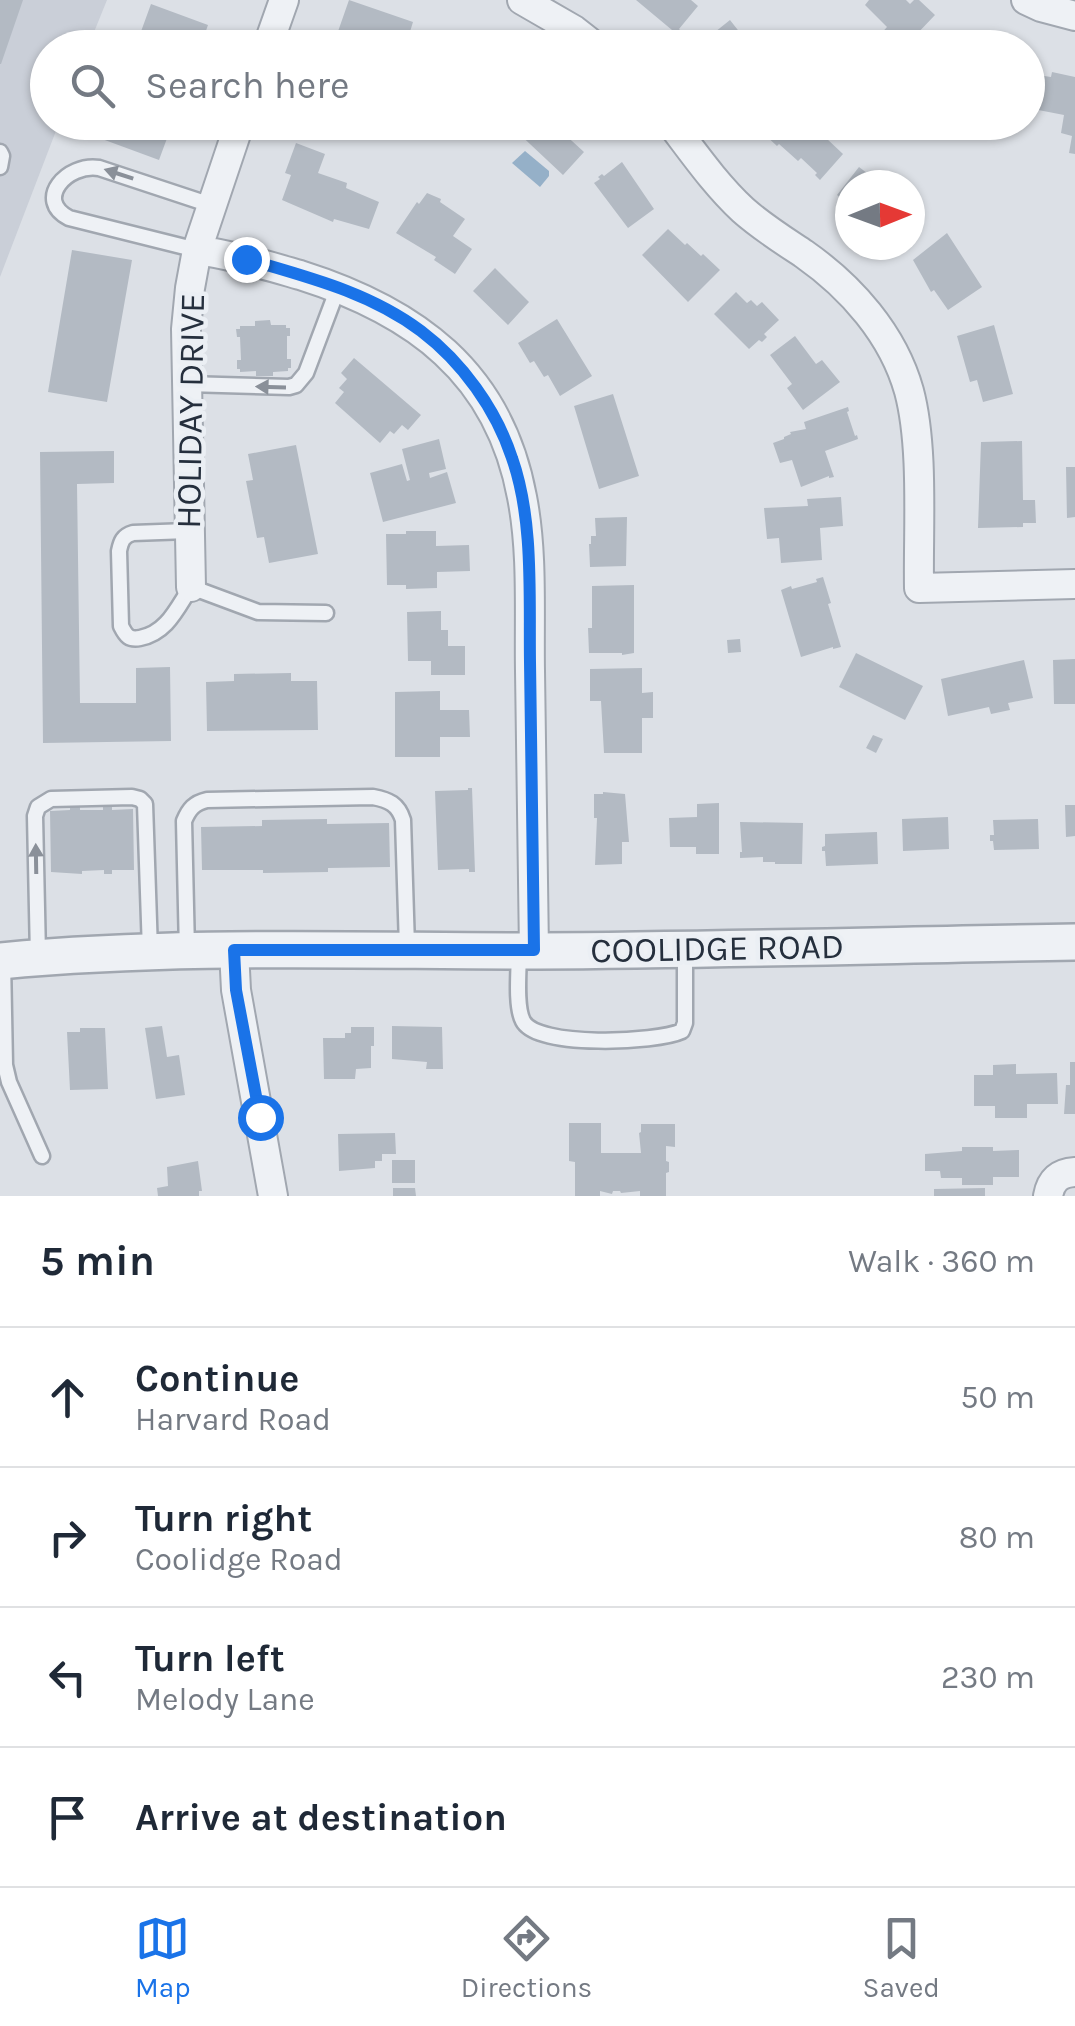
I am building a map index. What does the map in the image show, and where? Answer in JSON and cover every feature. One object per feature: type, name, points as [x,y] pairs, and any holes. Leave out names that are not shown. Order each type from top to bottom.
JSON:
[{"type":"street","points":[[273,30],[284,0]]},
{"type":"street","points":[[522,0],[574,30]]},
{"type":"street","points":[[1026,0],[1075,16]]},
{"type":"street","name":"HOLIDAY DRIVE","points":[[190,588],[186,329],[190,288],[197,250],[234,140]]},
{"type":"street","points":[[684,140],[717,184],[743,210],[848,291],[896,356],[915,424],[919,588],[1075,584]]},
{"type":"street","points":[[197,250],[246,259],[339,287],[396,315],[450,356],[496,421],[512,458],[522,499],[528,568],[526,950]]},
{"type":"street","name":"COOLIDGE ROAD","points":[[1,961],[150,951],[685,949],[1075,942]]},
{"type":"street","points":[[234,950],[236,990],[274,1196]]},
{"type":"street","points":[[1048,1196],[1054,1180],[1075,1172]]},
{"type":"lane","points":[[0,152],[0,167]]},
{"type":"lane","points":[[197,250],[69,218],[54,205],[55,192],[60,181],[87,166],[211,205]]},
{"type":"lane","points":[[186,384],[296,385],[306,373],[339,287]]},
{"type":"lane","points":[[188,531],[133,532],[121,541],[124,634],[136,639],[161,630],[190,588],[258,612],[326,613]]},
{"type":"lane","points":[[187,952],[184,820],[197,802],[373,797],[394,803],[403,820],[407,949]]},
{"type":"lane","points":[[38,957],[36,816],[44,801],[52,799],[132,798],[145,804],[150,951]]},
{"type":"lane","points":[[526,950],[522,1020],[530,1030],[582,1039],[645,1039],[682,1031],[685,949]]},
{"type":"lane","points":[[1,961],[5,1065],[42,1156]]},
{"type":"shaded area","points":[[0,0],[107,0],[95,30],[30,30],[30,140],[52,140],[0,277]]},
{"type":"water","points":[[525,151],[549,171],[540,187],[512,163]]},
{"type":"building","points":[[0,0],[23,0],[1,64],[0,64]]},
{"type":"building","points":[[349,0],[413,22],[411,30],[338,30]]},
{"type":"building","points":[[636,0],[691,0],[698,6],[680,30],[672,30]]},
{"type":"building","points":[[869,0],[906,0],[910,4],[919,0],[935,15],[921,30],[884,30],[887,27],[865,5]]},
{"type":"building","points":[[151,4],[208,25],[206,30],[142,30]]},
{"type":"building","points":[[730,20],[738,30],[718,30]]},
{"type":"building","points":[[1052,72],[1075,77],[1075,154],[1069,153],[1072,136],[1061,133],[1064,115],[1045,111],[1045,76],[1051,77]]},
{"type":"building","points":[[105,140],[166,140],[159,160]]},
{"type":"building","points":[[526,140],[571,140],[584,152],[563,175]]},
{"type":"building","points":[[770,140],[828,140],[843,154],[820,180],[801,158],[798,161]]},
{"type":"building","points":[[296,143],[325,154],[318,173],[347,183],[346,188],[379,202],[369,229],[334,219],[333,222],[282,200],[291,175],[285,173]]},
{"type":"building","points":[[622,162],[654,209],[628,228],[594,183]]},
{"type":"building","points":[[427,193],[465,219],[453,236],[472,249],[455,274],[434,260],[436,257],[396,233]]},
{"type":"building","points":[[668,229],[720,270],[688,302],[642,255]]},
{"type":"building","points":[[947,233],[982,287],[948,310],[934,290],[931,292],[913,260],[925,260],[925,250]]},
{"type":"building","points":[[72,250],[132,260],[107,402],[48,392]]},
{"type":"building","points":[[495,268],[529,302],[508,325],[473,291]]},
{"type":"building","points":[[736,292],[747,303],[751,300],[757,306],[762,302],[779,320],[764,334],[767,337],[762,342],[759,340],[749,349],[714,314]]},
{"type":"building","points":[[557,319],[592,376],[560,396],[548,375],[544,377],[534,361],[530,363],[518,343]]},
{"type":"building","points":[[270,320],[271,325],[290,328],[287,359],[291,359],[291,368],[273,372],[273,376],[240,372],[240,337],[236,329]]},
{"type":"building","points":[[994,325],[1013,394],[983,402],[977,380],[970,382],[957,336]]},
{"type":"building","points":[[795,336],[816,364],[822,360],[840,382],[803,410],[787,388],[792,384],[770,355]]},
{"type":"building","points":[[354,358],[421,415],[408,430],[402,425],[380,443],[335,403],[344,392],[339,388],[347,379],[341,373]]},
{"type":"building","points":[[613,394],[639,476],[599,489],[574,406]]},
{"type":"building","points":[[848,407],[858,439],[825,451],[834,477],[801,487],[792,460],[780,463],[773,443],[790,432],[806,429],[804,422]]},
{"type":"building","points":[[439,439],[446,469],[429,473],[430,478],[447,472],[456,503],[383,522],[370,473],[402,464],[407,481],[410,480],[402,449]]},
{"type":"building","points":[[1022,441],[1023,500],[1035,500],[1036,523],[978,528],[981,442]]},
{"type":"building","points":[[296,445],[318,554],[269,563],[264,537],[257,538],[246,481],[253,480],[248,454]]},
{"type":"building","points":[[114,451],[114,483],[77,484],[80,703],[136,703],[136,668],[170,667],[171,741],[43,743],[40,452]]},
{"type":"building","points":[[1066,467],[1075,467],[1075,517],[1067,518]]},
{"type":"building","points":[[841,497],[843,526],[820,528],[822,560],[781,563],[779,538],[767,539],[764,508],[808,506],[807,499]]},
{"type":"building","points":[[627,517],[626,566],[590,567],[589,544],[591,536],[596,536],[595,518]]},
{"type":"building","points":[[436,531],[436,546],[469,545],[470,571],[437,572],[437,588],[387,585],[386,534]]},
{"type":"building","points":[[823,577],[841,647],[801,657],[781,590],[817,582]]},
{"type":"building","points":[[634,585],[634,653],[589,653],[592,586]]},
{"type":"building","points":[[441,611],[441,630],[448,630],[448,646],[465,646],[465,675],[431,675],[431,661],[408,661],[407,612]]},
{"type":"building","points":[[740,639],[741,652],[728,653],[727,640]]},
{"type":"building","points":[[856,653],[923,686],[905,720],[839,687]]},
{"type":"building","points":[[1075,659],[1075,704],[1054,704],[1053,660]]},
{"type":"building","points":[[1024,660],[1033,698],[1008,703],[1010,710],[991,714],[989,707],[948,716],[941,679]]},
{"type":"building","points":[[642,668],[642,693],[653,692],[653,718],[642,718],[642,753],[604,753],[601,701],[590,701],[590,669]]},
{"type":"building","points":[[291,673],[291,681],[317,681],[318,730],[207,731],[206,682],[234,681],[234,674]]},
{"type":"building","points":[[440,691],[440,710],[469,710],[470,737],[440,737],[440,757],[395,757],[395,692]]},
{"type":"building","points":[[873,735],[883,739],[876,753],[866,748]]},
{"type":"building","points":[[472,788],[475,872],[438,870],[435,791]]},
{"type":"building","points":[[594,794],[625,794],[629,842],[622,842],[622,864],[595,865]]},
{"type":"building","points":[[719,803],[719,854],[696,854],[696,847],[670,847],[669,818],[697,817],[697,804]]},
{"type":"building","points":[[1065,805],[1075,805],[1075,836],[1066,837]]},
{"type":"building","points":[[103,806],[112,806],[112,810],[133,809],[134,870],[112,870],[112,874],[104,874],[104,870],[82,874],[51,872],[50,811],[70,807],[103,810]]},
{"type":"building","points":[[948,817],[949,849],[903,851],[902,819]]},
{"type":"building","points":[[327,819],[327,824],[389,823],[390,867],[328,868],[328,872],[202,870],[201,827],[262,826],[262,820]]},
{"type":"building","points":[[1038,819],[1039,849],[994,850],[990,841],[990,835],[994,835],[993,820]]},
{"type":"building","points":[[740,822],[803,823],[802,864],[763,862],[763,857],[740,858]]},
{"type":"building","points":[[877,832],[878,864],[826,866],[822,851],[825,834]]},
{"type":"building","points":[[162,1026],[167,1057],[179,1055],[185,1095],[156,1099],[145,1028]]},
{"type":"building","points":[[392,1026],[442,1027],[443,1069],[426,1069],[427,1062],[392,1059]]},
{"type":"building","points":[[351,1027],[374,1027],[371,1068],[356,1069],[355,1079],[324,1079],[323,1038],[345,1038]]},
{"type":"building","points":[[80,1028],[105,1028],[108,1089],[70,1090],[67,1032],[80,1032]]},
{"type":"building","points":[[1070,1062],[1075,1062],[1075,1114],[1064,1114],[1066,1085],[1070,1085]]},
{"type":"building","points":[[1016,1064],[1016,1074],[1057,1073],[1058,1104],[1027,1104],[1027,1118],[995,1118],[995,1106],[974,1106],[974,1075],[993,1075],[993,1065]]},
{"type":"building","points":[[569,1123],[601,1123],[601,1153],[641,1153],[641,1124],[675,1124],[675,1147],[666,1146],[666,1196],[640,1196],[640,1191],[600,1191],[600,1196],[575,1196],[575,1162],[569,1161]]},
{"type":"building","points":[[395,1133],[396,1154],[382,1154],[382,1161],[375,1161],[375,1168],[339,1171],[338,1134]]},
{"type":"building","points":[[962,1147],[1019,1150],[1019,1177],[993,1177],[993,1185],[962,1185],[962,1178],[941,1178],[940,1171],[925,1171],[925,1154],[962,1151]]},
{"type":"building","points":[[392,1160],[415,1160],[415,1183],[392,1183]]},
{"type":"building","points":[[198,1161],[202,1191],[199,1196],[158,1196],[157,1188],[168,1186],[167,1167]]},
{"type":"building","points":[[393,1188],[415,1188],[416,1196],[393,1196]]},
{"type":"building","points":[[985,1188],[985,1196],[934,1196],[934,1189]]},
{"type":"route","points":[[246,259],[370,300],[422,332],[450,356],[477,389],[512,458],[522,499],[528,568],[534,950],[234,950],[236,990],[260,1117]]}]
